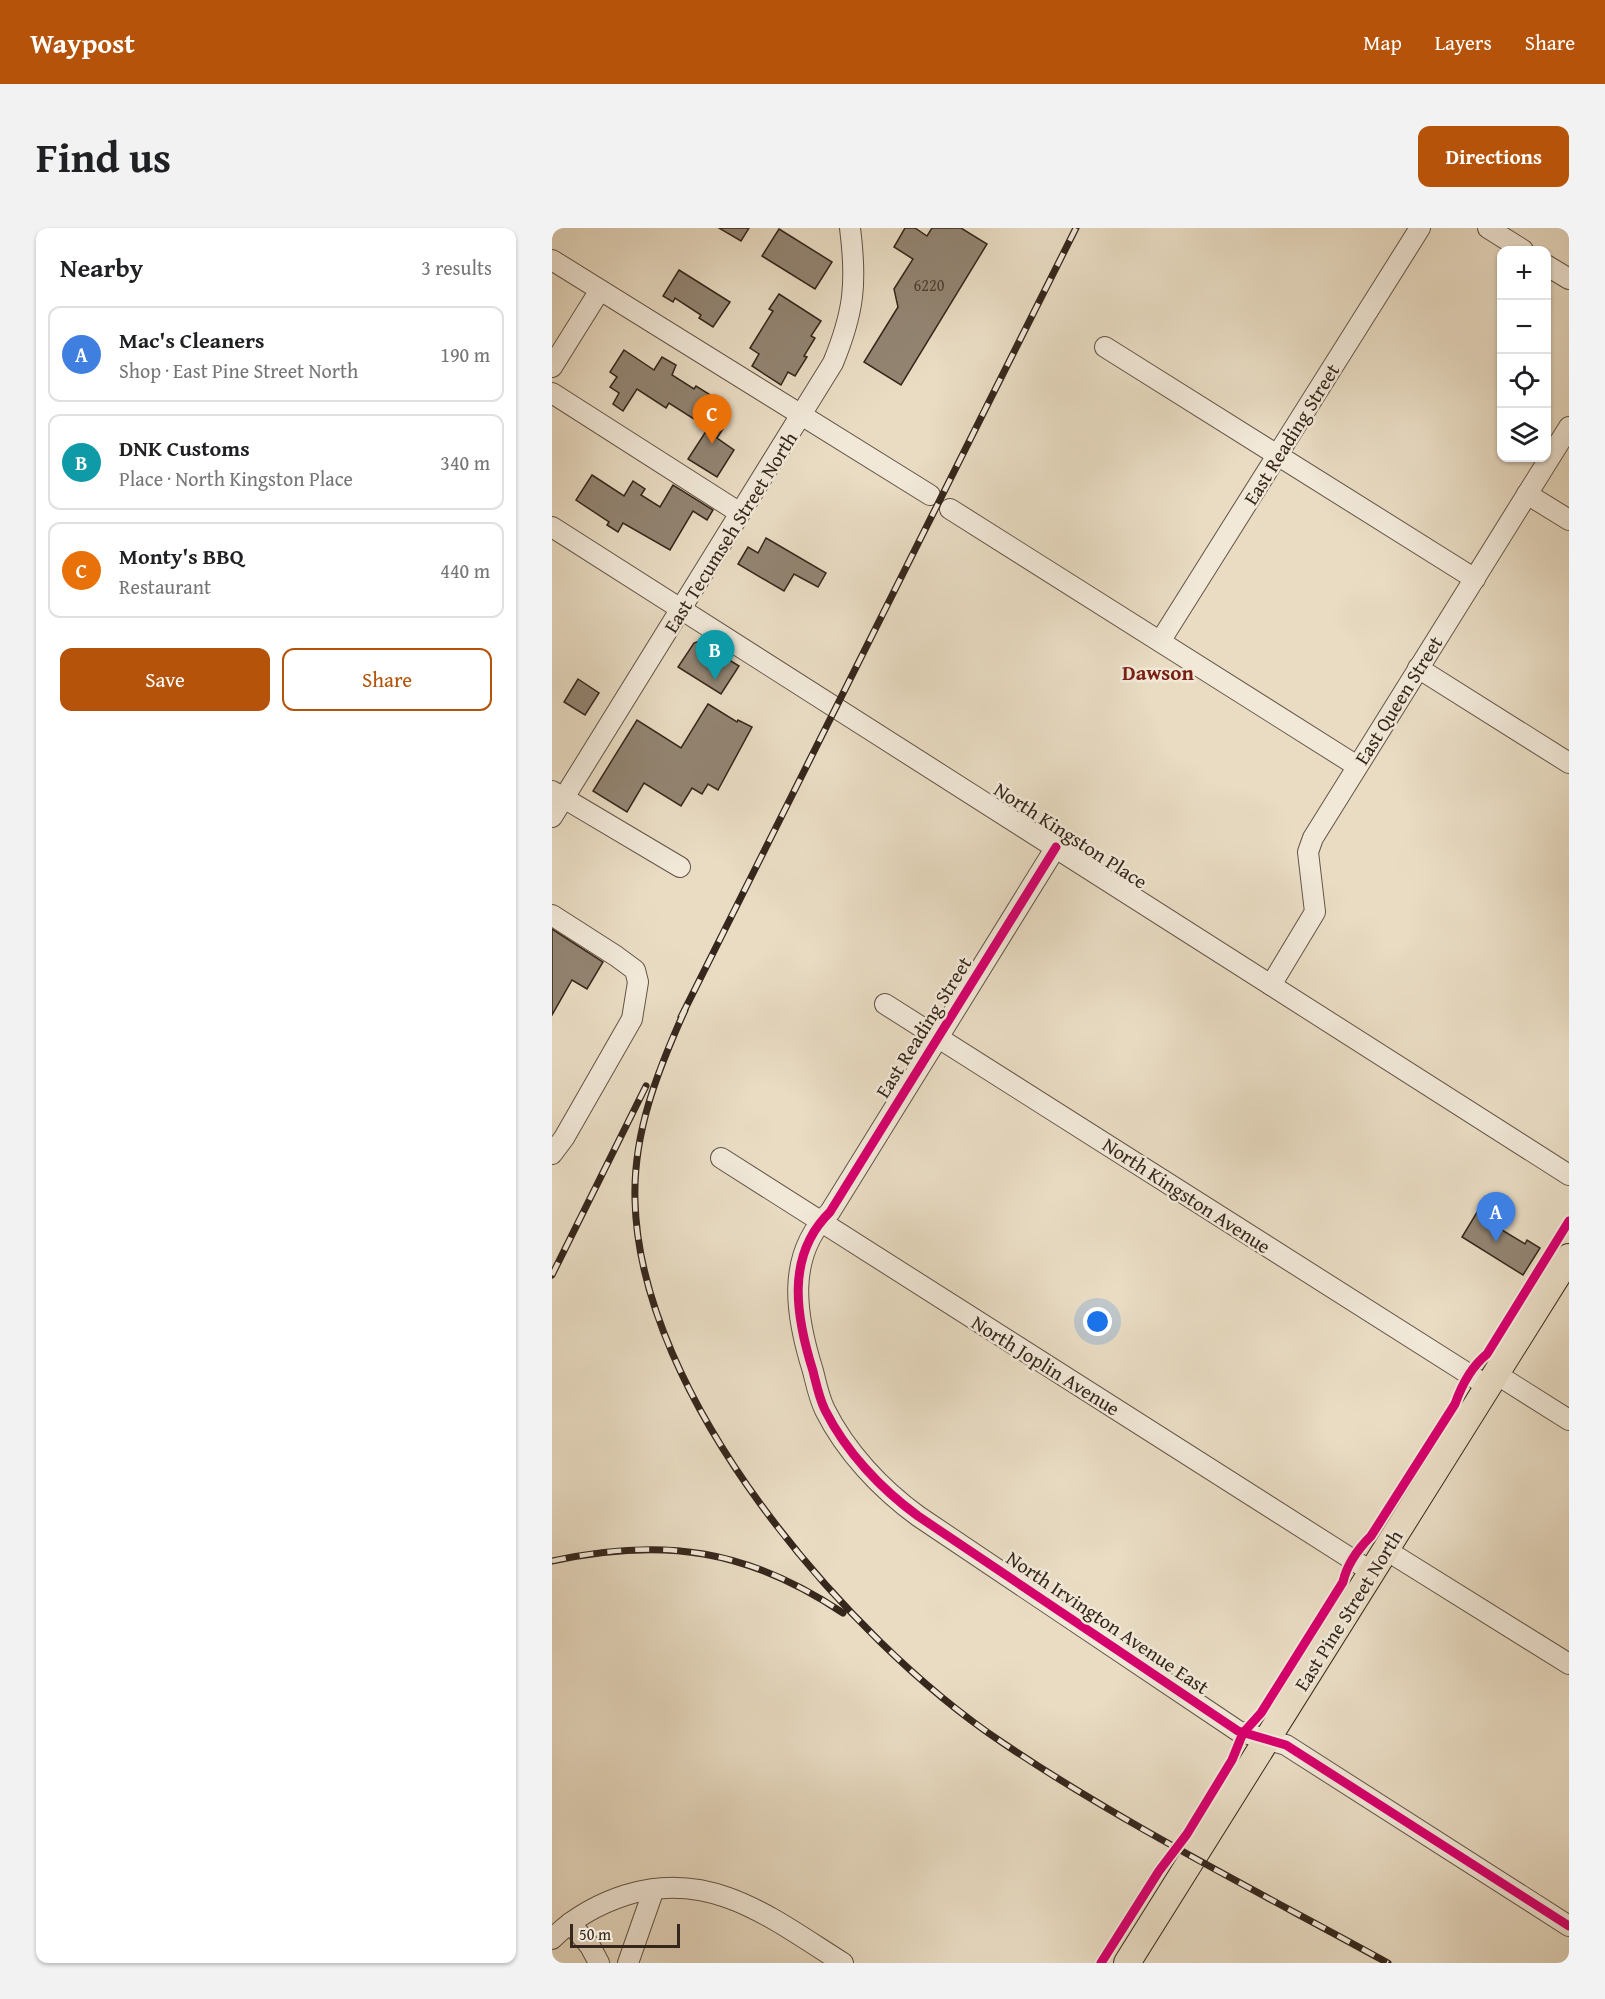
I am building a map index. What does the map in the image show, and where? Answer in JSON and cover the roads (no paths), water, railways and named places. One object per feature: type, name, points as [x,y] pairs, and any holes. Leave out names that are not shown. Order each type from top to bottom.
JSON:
[{"type":"main road","name":"East Pine Street North","points":[[1128,1963],[1569,1257]]},
{"type":"street","name":"East Tecumseh Street North","points":[[552,817],[558,794],[682,609],[833,363],[848,322],[855,278],[850,228]]},
{"type":"street","name":"East Reading Street","points":[[1161,640],[1420,228]]},
{"type":"street","points":[[1488,228],[1517,246]]},
{"type":"street","points":[[552,260],[930,495]]},
{"type":"street","points":[[1551,268],[1569,279]]},
{"type":"street","points":[[552,367],[600,290]]},
{"type":"street","points":[[1105,347],[1475,579]]},
{"type":"street","points":[[552,393],[740,513]]},
{"type":"street","name":"East Queen Street","points":[[1270,985],[1315,912],[1308,852],[1310,843],[1569,427]]},
{"type":"street","points":[[1527,494],[1569,520]]},
{"type":"street","points":[[950,509],[1161,640],[1357,766]]},
{"type":"street","name":"North Kingston Place","points":[[552,527],[1569,1175]]},
{"type":"street","points":[[1418,668],[1569,763]]},
{"type":"street","points":[[558,794],[680,867]]},
{"type":"street","name":"East Reading Street","points":[[819,1223],[830,1212],[1056,847]]},
{"type":"street","points":[[552,915],[634,970],[638,982],[633,1019],[564,1138],[552,1154]]},
{"type":"street","name":"North Kingston Avenue","points":[[885,1004],[1492,1381],[1569,1420]]},
{"type":"street","name":"North Joplin Avenue","points":[[721,1158],[819,1223],[1372,1572]]},
{"type":"street","name":"North Irvington Avenue East","points":[[819,1223],[805,1250],[797,1278],[801,1332],[825,1409],[874,1479],[896,1500],[1066,1617],[1243,1733],[1286,1745],[1569,1926]]},
{"type":"street","points":[[1386,1550],[1569,1664]]},
{"type":"street","points":[[552,1939],[570,1923],[609,1900],[654,1889],[691,1887],[725,1895],[751,1907],[843,1963]]},
{"type":"street","points":[[628,1963],[654,1889]]},
{"type":"street","points":[[570,1923],[590,1946],[599,1963]]},
{"type":"railway","points":[[681,1017],[1076,228]]},
{"type":"railway","points":[[685,1010],[649,1102],[638,1150],[635,1200],[646,1275],[672,1353],[712,1430],[762,1506],[819,1577],[880,1641],[942,1698],[1003,1743],[1144,1830],[1388,1963]]},
{"type":"railway","points":[[552,1275],[646,1086]]},
{"type":"railway","points":[[552,1561],[631,1550],[668,1550],[704,1554],[773,1574],[808,1591],[843,1613]]},
{"type":"place","name":"Monty's BBQ","points":[[712,444]]},
{"type":"place","name":"DNK Customs","points":[[715,680]]},
{"type":"place","name":"Mac's Cleaners","points":[[1496,1242]]},
{"type":"district","name":"Dawson","points":[[1158,672]]}]
